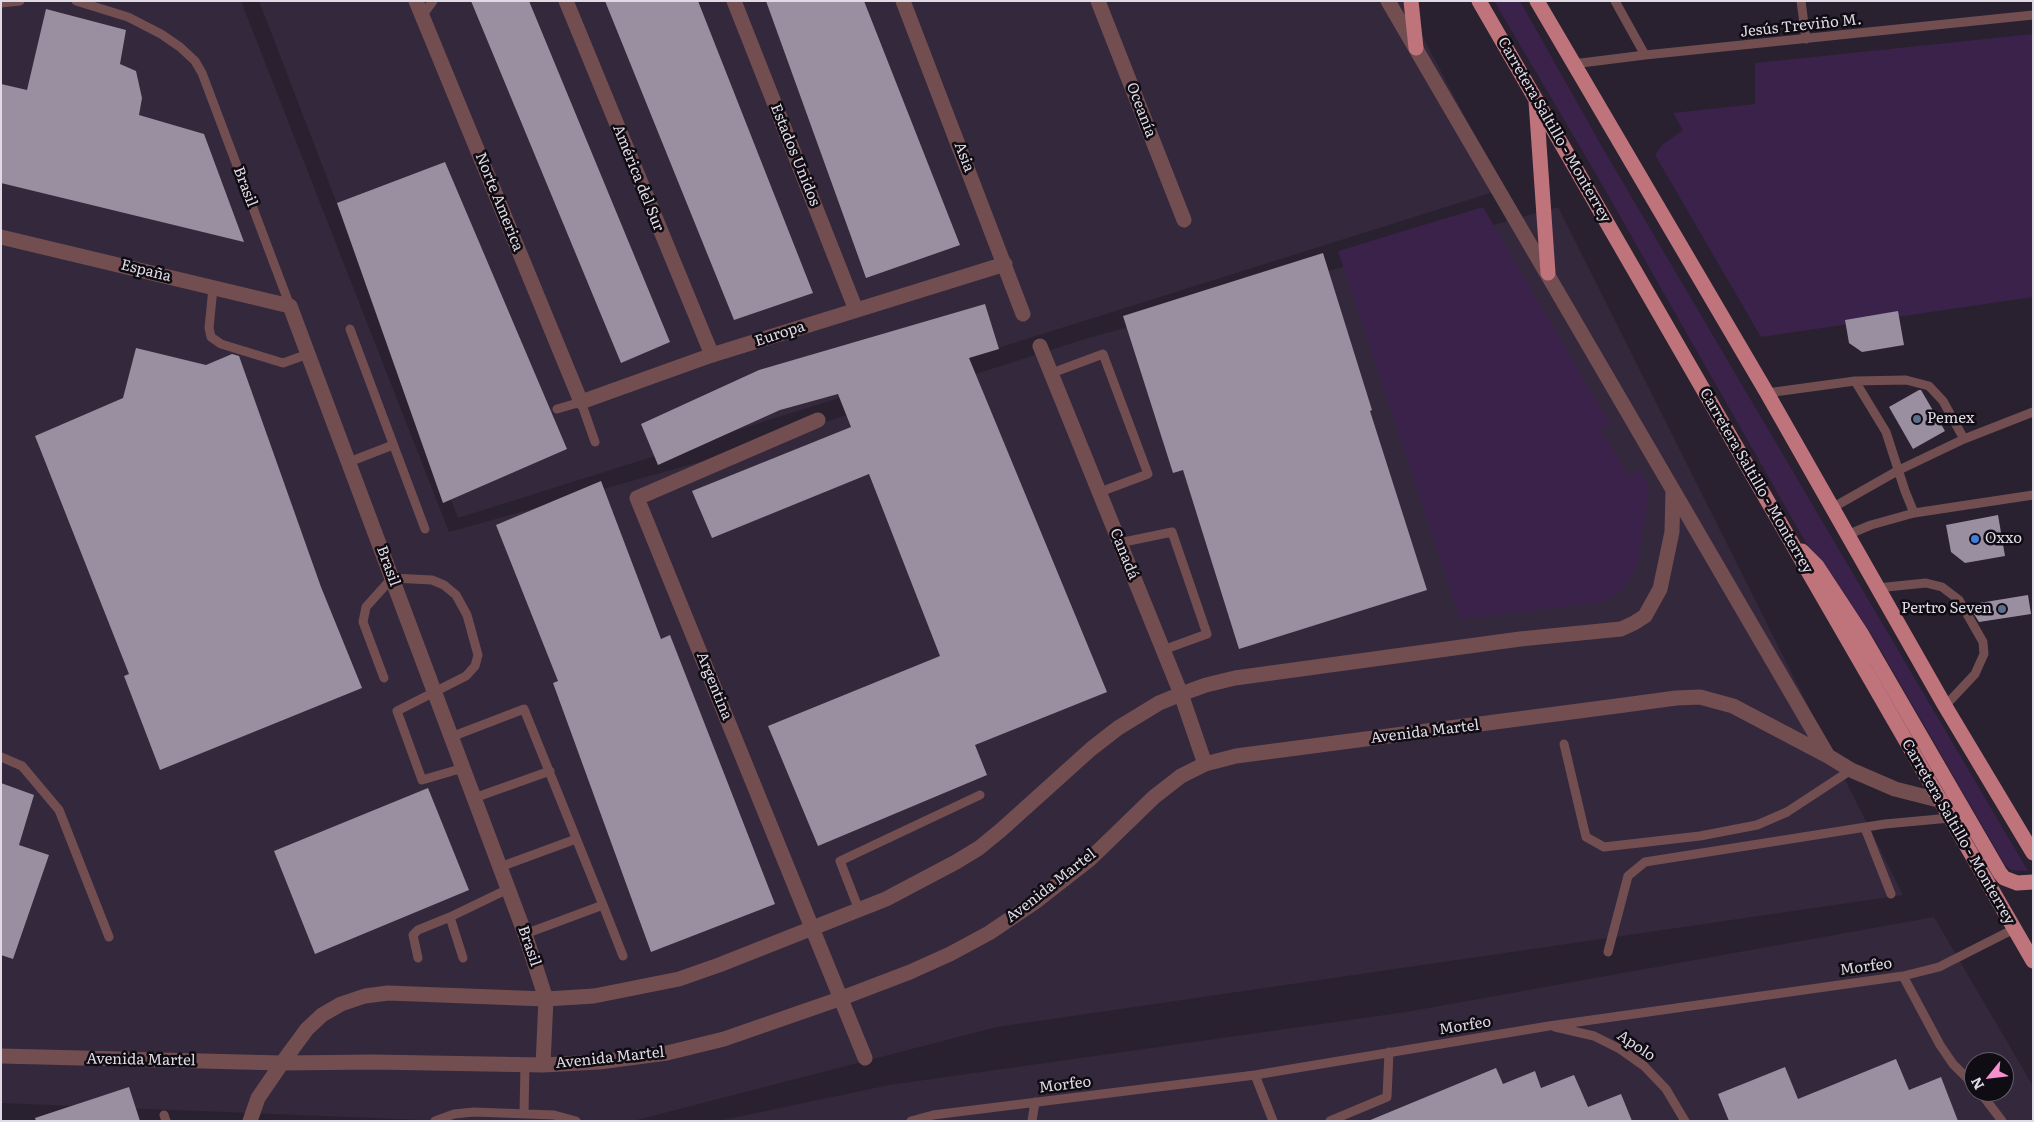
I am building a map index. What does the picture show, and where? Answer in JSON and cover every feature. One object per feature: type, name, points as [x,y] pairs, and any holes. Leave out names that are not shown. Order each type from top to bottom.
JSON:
[{"type":"main road","points":[[1411,1],[1416,48]]},
{"type":"main road","name":"Carretera Saltillo - Monterrey","points":[[1479,1],[2033,961]]},
{"type":"main road","points":[[1537,1],[1767,394],[1945,706],[2032,850]]},
{"type":"main road","points":[[1535,97],[1548,273]]},
{"type":"main road","points":[[1783,529],[1816,566],[1839,598],[2000,874],[2004,878],[2017,883],[2033,882]]},
{"type":"street","name":"Norte America","points":[[416,1],[581,402]]},
{"type":"street","name":"América del Sur","points":[[566,1],[712,355]]},
{"type":"street","name":"Estados Unidos","points":[[734,1],[856,310]]},
{"type":"street","name":"Asia","points":[[903,1],[1024,314]]},
{"type":"street","name":"Oceanía","points":[[1098,1],[1184,220]]},
{"type":"street","points":[[1388,1],[1828,756]]},
{"type":"street","name":"España","points":[[1,237],[290,306]]},
{"type":"street","name":"Europa","points":[[581,402],[712,355],[1005,264]]},
{"type":"street","name":"Brasil","points":[[290,306],[525,934],[546,1000],[543,1065]]},
{"type":"street","name":"Canadá","points":[[1040,346],[1181,694],[1205,764]]},
{"type":"street","name":"Argentina","points":[[818,420],[637,498],[865,1058]]},
{"type":"street","points":[[250,1121],[258,1098],[307,1029],[322,1015],[341,1004],[365,996],[388,993],[546,1000],[594,996],[679,979],[814,929],[917,883],[979,848],[1111,733],[1159,703],[1206,685],[1235,678],[1520,639],[1621,629],[1634,624],[1645,616],[1660,589],[1672,532],[1674,490]]},
{"type":"street","name":"Avenida Martel","points":[[1,1056],[282,1063],[374,1062],[543,1065],[599,1062],[667,1053],[724,1039],[842,998],[910,972],[950,954],[989,932],[1035,902],[1090,859],[1154,797],[1181,776],[1205,764],[1236,756],[1676,698],[1700,697],[1734,706],[1851,770],[1895,789],[1941,802],[1959,804]]},
{"type":"lane","points":[[1,4],[20,1]]},
{"type":"lane","name":"Brasil","points":[[76,1],[128,17],[161,34],[180,47],[195,61],[202,73],[290,306]]},
{"type":"lane","points":[[422,16],[433,1]]},
{"type":"lane","points":[[1615,1],[1645,55]]},
{"type":"lane","points":[[1801,1],[1806,39]]},
{"type":"lane","name":"Jesús Treviño M.","points":[[1573,64],[2033,14]]},
{"type":"lane","points":[[214,288],[209,328],[212,337],[221,344],[284,362],[308,354]]},
{"type":"lane","points":[[350,329],[425,529]]},
{"type":"lane","points":[[1052,373],[1103,354],[1148,474],[1100,492]]},
{"type":"lane","points":[[1767,394],[1855,381],[1906,380],[1929,386],[1943,401],[1964,439]]},
{"type":"lane","points":[[1855,381],[1886,432],[1914,513]]},
{"type":"lane","points":[[581,402],[595,442]]},
{"type":"lane","name":"Europa","points":[[557,409],[581,402]]},
{"type":"lane","points":[[1832,508],[1900,470],[1964,439],[2033,412]]},
{"type":"lane","points":[[349,462],[394,445]]},
{"type":"lane","points":[[1847,535],[1871,525],[1914,513],[2033,495]]},
{"type":"lane","points":[[1120,542],[1172,532],[1207,634],[1163,650]]},
{"type":"lane","points":[[384,678],[363,622],[366,607],[392,578],[432,580],[444,584],[456,595],[467,615],[478,655],[475,666],[466,676],[397,711],[422,780],[463,768]]},
{"type":"lane","points":[[1878,588],[1926,582],[1942,587],[1959,600],[1983,642],[1984,654],[1975,674],[1945,706]]},
{"type":"lane","points":[[451,737],[524,710],[623,956]]},
{"type":"lane","points":[[1564,744],[1586,837],[1604,847],[1700,836],[1757,825],[1787,812],[1851,770]]},
{"type":"lane","points":[[1,757],[22,766],[59,810],[109,938]]},
{"type":"lane","points":[[474,798],[550,771]]},
{"type":"lane","points":[[859,910],[840,861],[980,795]]},
{"type":"lane","points":[[1608,952],[1628,876],[1645,862],[1865,828],[1950,818]]},
{"type":"lane","points":[[1865,828],[1891,894]]},
{"type":"lane","points":[[500,867],[576,839]]},
{"type":"lane","points":[[418,958],[413,940],[415,932],[424,926],[450,917],[508,889]]},
{"type":"lane","points":[[525,934],[603,905]]},
{"type":"lane","points":[[450,917],[463,958]]},
{"type":"lane","name":"Morfeo","points":[[911,1121],[933,1115],[1254,1075],[1548,1026],[1903,976],[1939,967],[2014,929]]},
{"type":"lane","points":[[1903,976],[1940,1045],[1953,1064],[1964,1076]]},
{"type":"lane","name":"Apolo","points":[[1548,1026],[1594,1036],[1620,1048],[1644,1066],[1666,1089],[1685,1121]]},
{"type":"lane","points":[[1330,1121],[1387,1097],[1389,1052]]},
{"type":"lane","points":[[524,1114],[525,1065]]},
{"type":"lane","points":[[1254,1075],[1273,1121]]},
{"type":"lane","points":[[1032,1121],[1035,1102]]},
{"type":"lane","points":[[1988,1102],[2002,1121]]},
{"type":"lane","points":[[435,1121],[454,1114],[474,1112],[554,1115],[576,1121]]},
{"type":"shaded area","points":[[1,1],[241,1],[449,532],[703,461],[1085,339],[1558,207],[1903,895],[997,1027],[633,1121],[448,1121],[1,1103]]},
{"type":"shaded area","points":[[259,1],[1404,1],[1503,189],[458,518]]},
{"type":"shaded area","points":[[1494,1],[1520,1],[1605,152],[2028,871],[2011,870],[2005,865],[1872,635],[1806,543],[1596,174]]},
{"type":"shaded area","points":[[2033,34],[2033,297],[1761,337],[1655,155],[1662,145],[1683,130],[1673,113],[1755,104],[1755,63]]},
{"type":"shaded area","points":[[1483,207],[1610,424],[1600,430],[1628,475],[1641,471],[1649,490],[1637,565],[1622,591],[1600,602],[1460,619],[1338,251]]},
{"type":"shaded area","points":[[1934,917],[2013,1052],[1964,1052],[1964,1102],[2014,1102],[2014,1054],[2033,1086],[2033,1121],[718,1121],[889,1085],[1406,1012]]},
{"type":"building","points":[[471,1],[529,1],[670,342],[621,363]]},
{"type":"building","points":[[605,1],[698,1],[813,293],[734,320]]},
{"type":"building","points":[[766,1],[864,1],[960,245],[866,278]]},
{"type":"building","points":[[46,9],[126,30],[120,64],[136,71],[142,98],[139,115],[204,134],[244,242],[1,183],[1,84],[27,90]]},
{"type":"building","points":[[445,162],[567,449],[443,503],[337,203]]},
{"type":"building","points":[[1323,253],[1372,410],[1370,411],[1427,590],[1239,649],[1183,470],[1173,473],[1123,316]]},
{"type":"building","points":[[985,304],[999,349],[969,358],[1107,692],[975,745],[987,775],[818,846],[768,726],[940,656],[869,474],[712,538],[692,491],[851,427],[838,394],[780,410],[658,465],[641,424],[759,370]]},
{"type":"building","points":[[1898,311],[1904,345],[1862,352],[1849,343],[1845,320]]},
{"type":"building","points":[[136,348],[206,365],[232,354],[239,356],[321,587],[362,688],[160,770],[124,676],[129,674],[35,436],[123,398]]},
{"type":"building","name":"Pemex","points":[[1921,390],[1945,431],[1913,449],[1889,407]]},
{"type":"building","points":[[601,481],[661,639],[670,635],[775,904],[651,952],[553,683],[558,681],[496,525]]},
{"type":"building","name":"Oxxo","points":[[1998,515],[2005,556],[1965,563],[1951,552],[1946,525]]},
{"type":"building","name":"Pertro Seven","points":[[2028,595],[2031,614],[1979,622],[1974,614],[1973,604]]},
{"type":"building","points":[[1,783],[34,795],[19,845],[49,855],[13,959],[1,955]]},
{"type":"building","points":[[428,788],[469,890],[315,954],[274,851]]},
{"type":"building","points":[[1896,1059],[1909,1090],[1941,1077],[1958,1121],[1729,1121],[1718,1094],[1785,1067],[1798,1099]]},
{"type":"building","points":[[1496,1068],[1503,1084],[1535,1071],[1541,1088],[1574,1075],[1588,1107],[1621,1094],[1632,1121],[1368,1121]]},
{"type":"building","points":[[129,1087],[140,1121],[36,1121],[35,1118]]},
{"type":"place","name":"Pemex","points":[[1917,419]]},
{"type":"place","name":"Oxxo","points":[[1975,539]]},
{"type":"place","name":"Pertro Seven","points":[[2002,609]]}]
